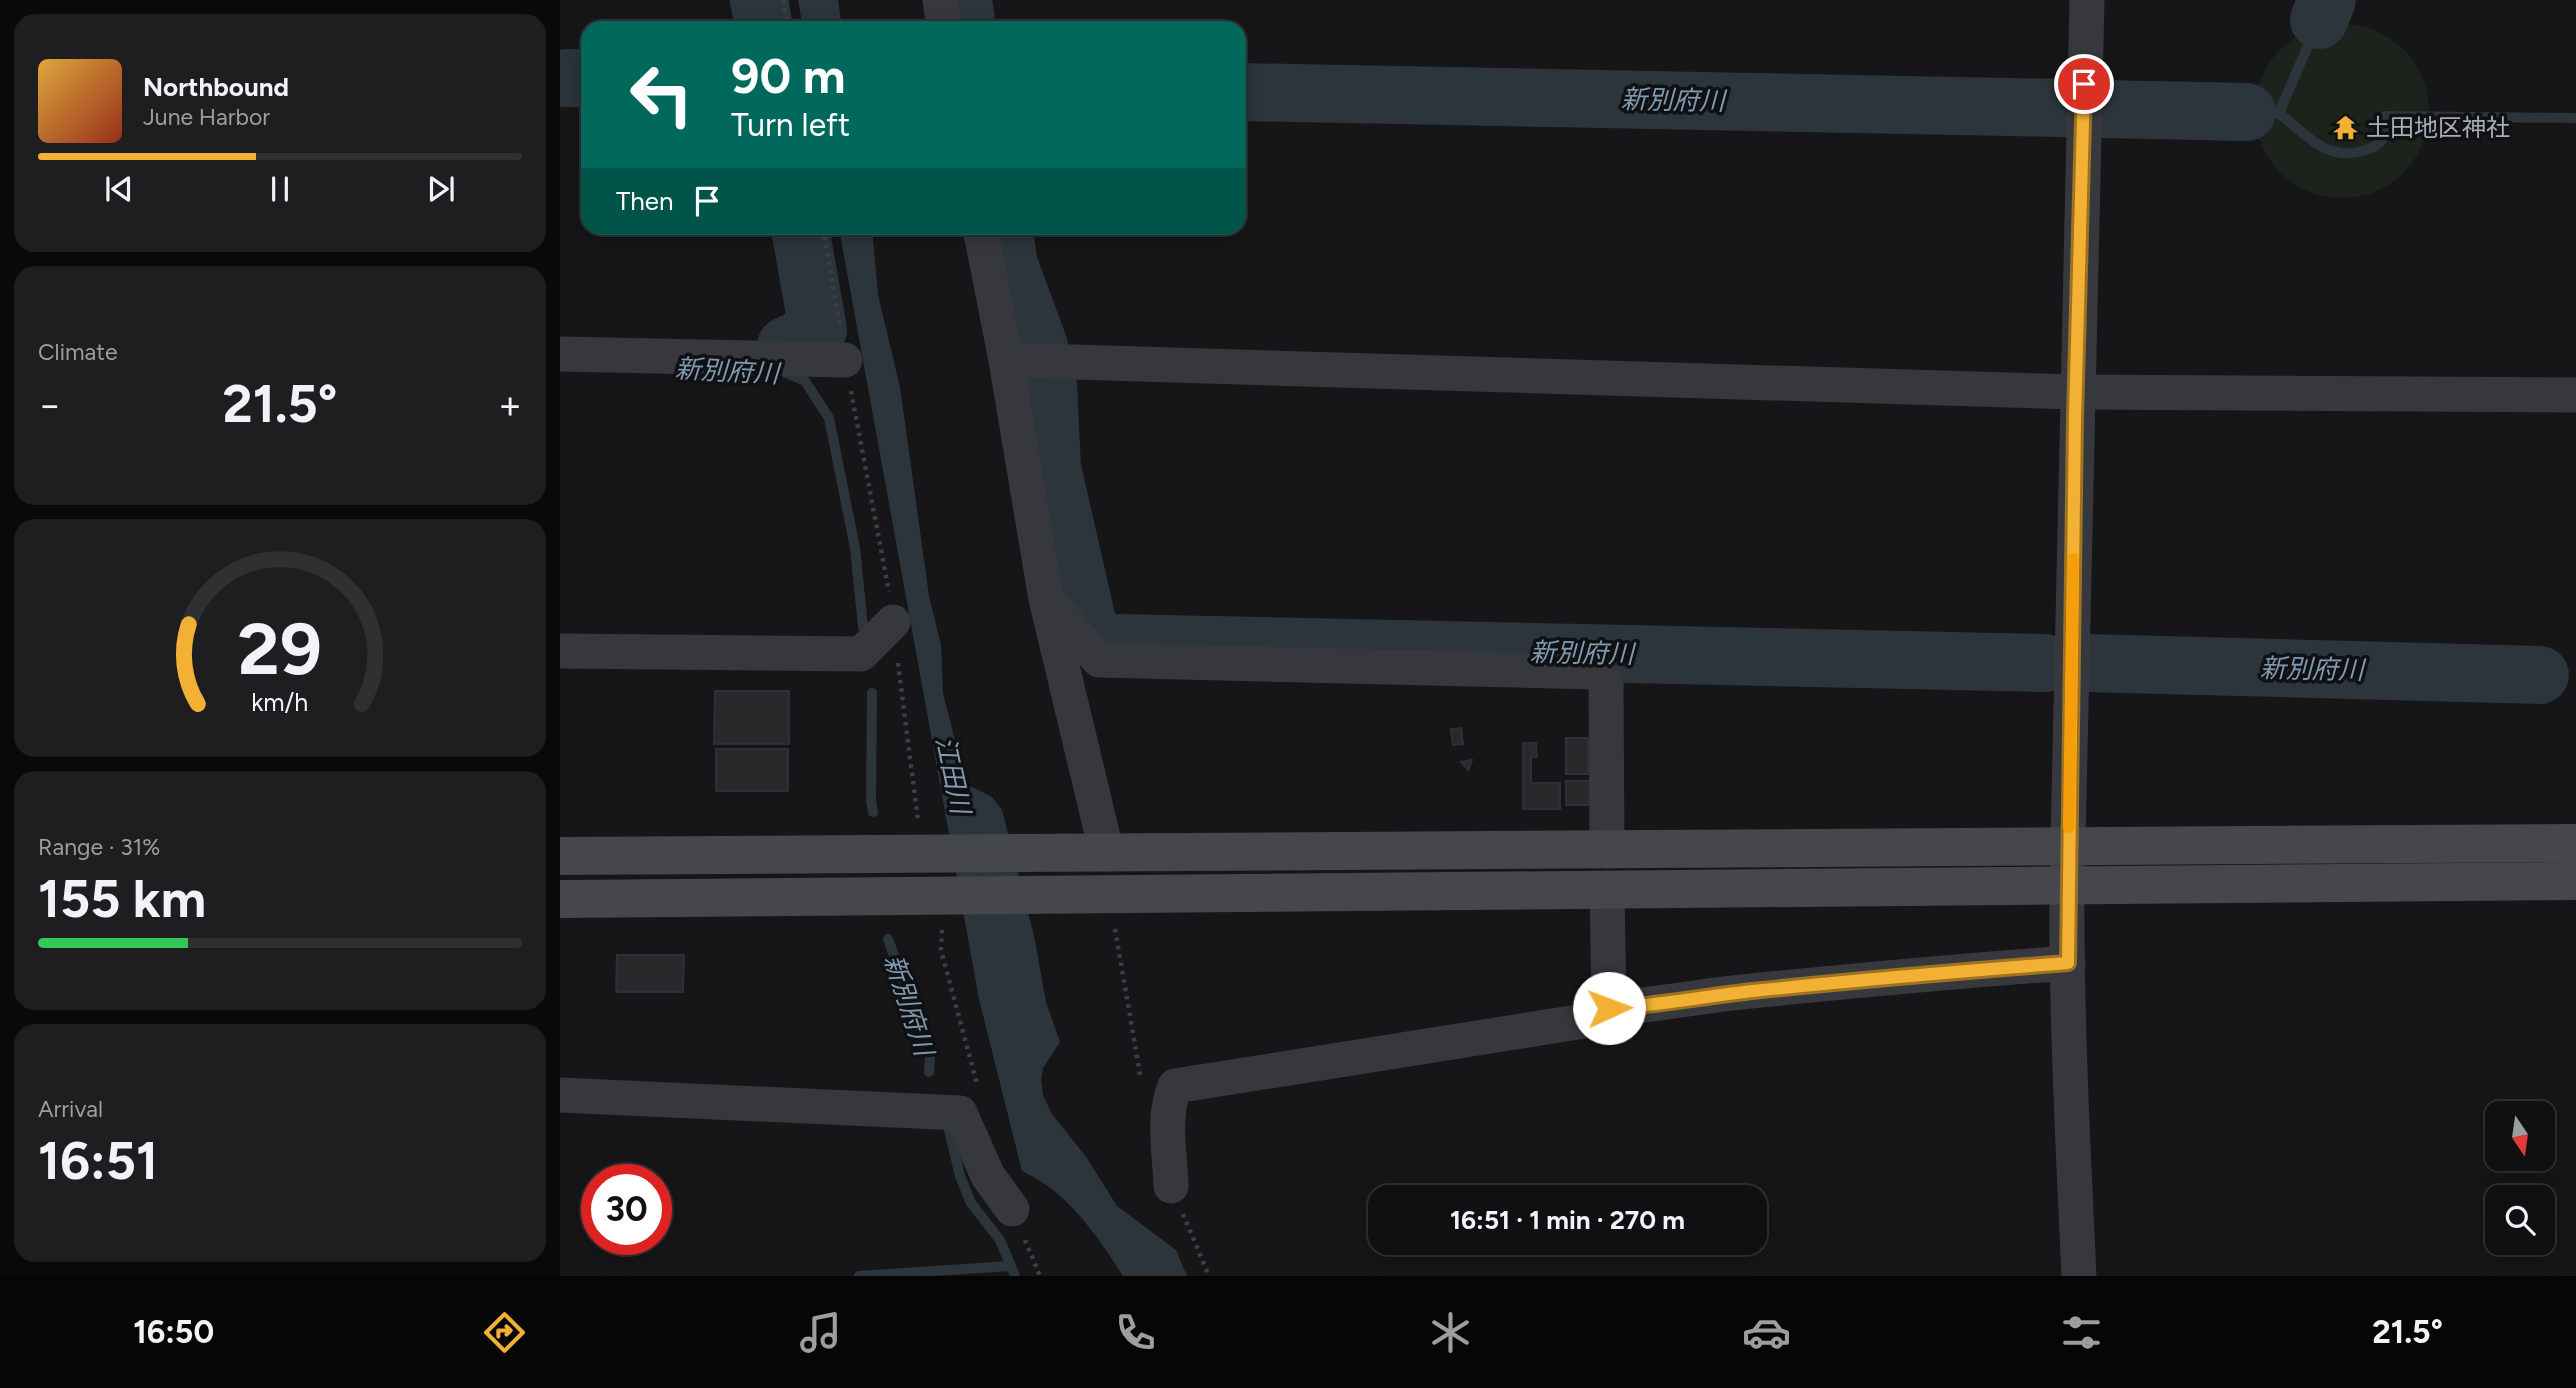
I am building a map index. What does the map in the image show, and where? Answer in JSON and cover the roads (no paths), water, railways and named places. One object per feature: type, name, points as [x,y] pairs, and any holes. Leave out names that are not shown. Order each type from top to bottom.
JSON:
[{"type":"street","points":[[940,0],[943,21]]},
{"type":"street","points":[[2079,1276],[2067,885],[2076,392],[2087,0]]},
{"type":"street","points":[[980,235],[1006,360],[1090,854]]},
{"type":"street","points":[[560,354],[845,360]]},
{"type":"street","points":[[1006,360],[2076,392],[2576,395]]},
{"type":"street","points":[[1046,599],[1099,660],[1595,672],[1606,684],[1609,1008]]},
{"type":"street","points":[[560,651],[861,654],[893,622]]},
{"type":"street","points":[[560,899],[1075,895],[2069,848],[2576,842]]},
{"type":"street","points":[[560,856],[1090,854],[2067,885],[2576,881]]},
{"type":"street","points":[[1171,1186],[1168,1115],[1169,1101],[1175,1086],[1597,1019],[1609,1008],[1647,1007],[1734,993],[1869,979],[2068,963]]},
{"type":"street","points":[[560,1095],[960,1113],[988,1176],[1012,1209]]},
{"type":"water","points":[[798,0],[838,0],[841,21],[802,21]]},
{"type":"water","name":"江田川","points":[[840,235],[873,235],[878,295],[900,387],[929,596],[941,645],[943,693],[966,784],[992,797],[1002,810],[1034,936],[1046,1002],[1060,1042],[1043,1068],[1043,1095],[1052,1114],[1087,1158],[1117,1206],[1176,1250],[1187,1276],[1123,1276],[1103,1245],[1067,1202],[1022,1171],[979,999]]},
{"type":"waterway","name":"新別府川","points":[[759,0],[763,21]]},
{"type":"waterway","name":"新別府川","points":[[963,0],[966,21]]},
{"type":"waterway","name":"新別府川","points":[[2319,20],[2327,0]]},
{"type":"waterway","name":"新別府川","points":[[2247,112],[2279,113],[2319,20]]},
{"type":"waterway","name":"新別府川","points":[[567,78],[581,78]]},
{"type":"waterway","name":"新別府川","points":[[1246,92],[2064,108]]},
{"type":"waterway","name":"新別府川","points":[[2103,109],[2247,112]]},
{"type":"waterway","name":"新別府川","points":[[2279,113],[2317,144],[2327,149],[2350,153],[2370,149],[2380,143],[2384,135],[2385,116],[2576,118]]},
{"type":"waterway","name":"新別府川","points":[[786,346],[818,330],[801,235]]},
{"type":"waterway","name":"新別府川","points":[[1004,235],[1009,265],[1039,346]]},
{"type":"waterway","name":"新別府川","points":[[786,373],[805,381],[829,418],[855,548],[863,627]]},
{"type":"waterway","name":"新別府川","points":[[1048,384],[1052,468],[1090,634],[1094,640],[1101,643]]},
{"type":"waterway","name":"新別府川","points":[[1119,643],[2045,663]]},
{"type":"waterway","name":"新別府川","points":[[2085,663],[2540,675]]},
{"type":"waterway","name":"新別府川","points":[[872,693],[873,812]]},
{"type":"waterway","name":"新別府川","points":[[888,939],[930,1055],[929,1072]]},
{"type":"waterway","name":"新別府川","points":[[949,1130],[960,1176],[971,1203],[1000,1240],[1015,1276]]},
{"type":"waterway","name":"新別府川","points":[[859,1276],[1010,1266]]},
{"type":"place","name":"土田地区神社","points":[[2346,128]]}]
